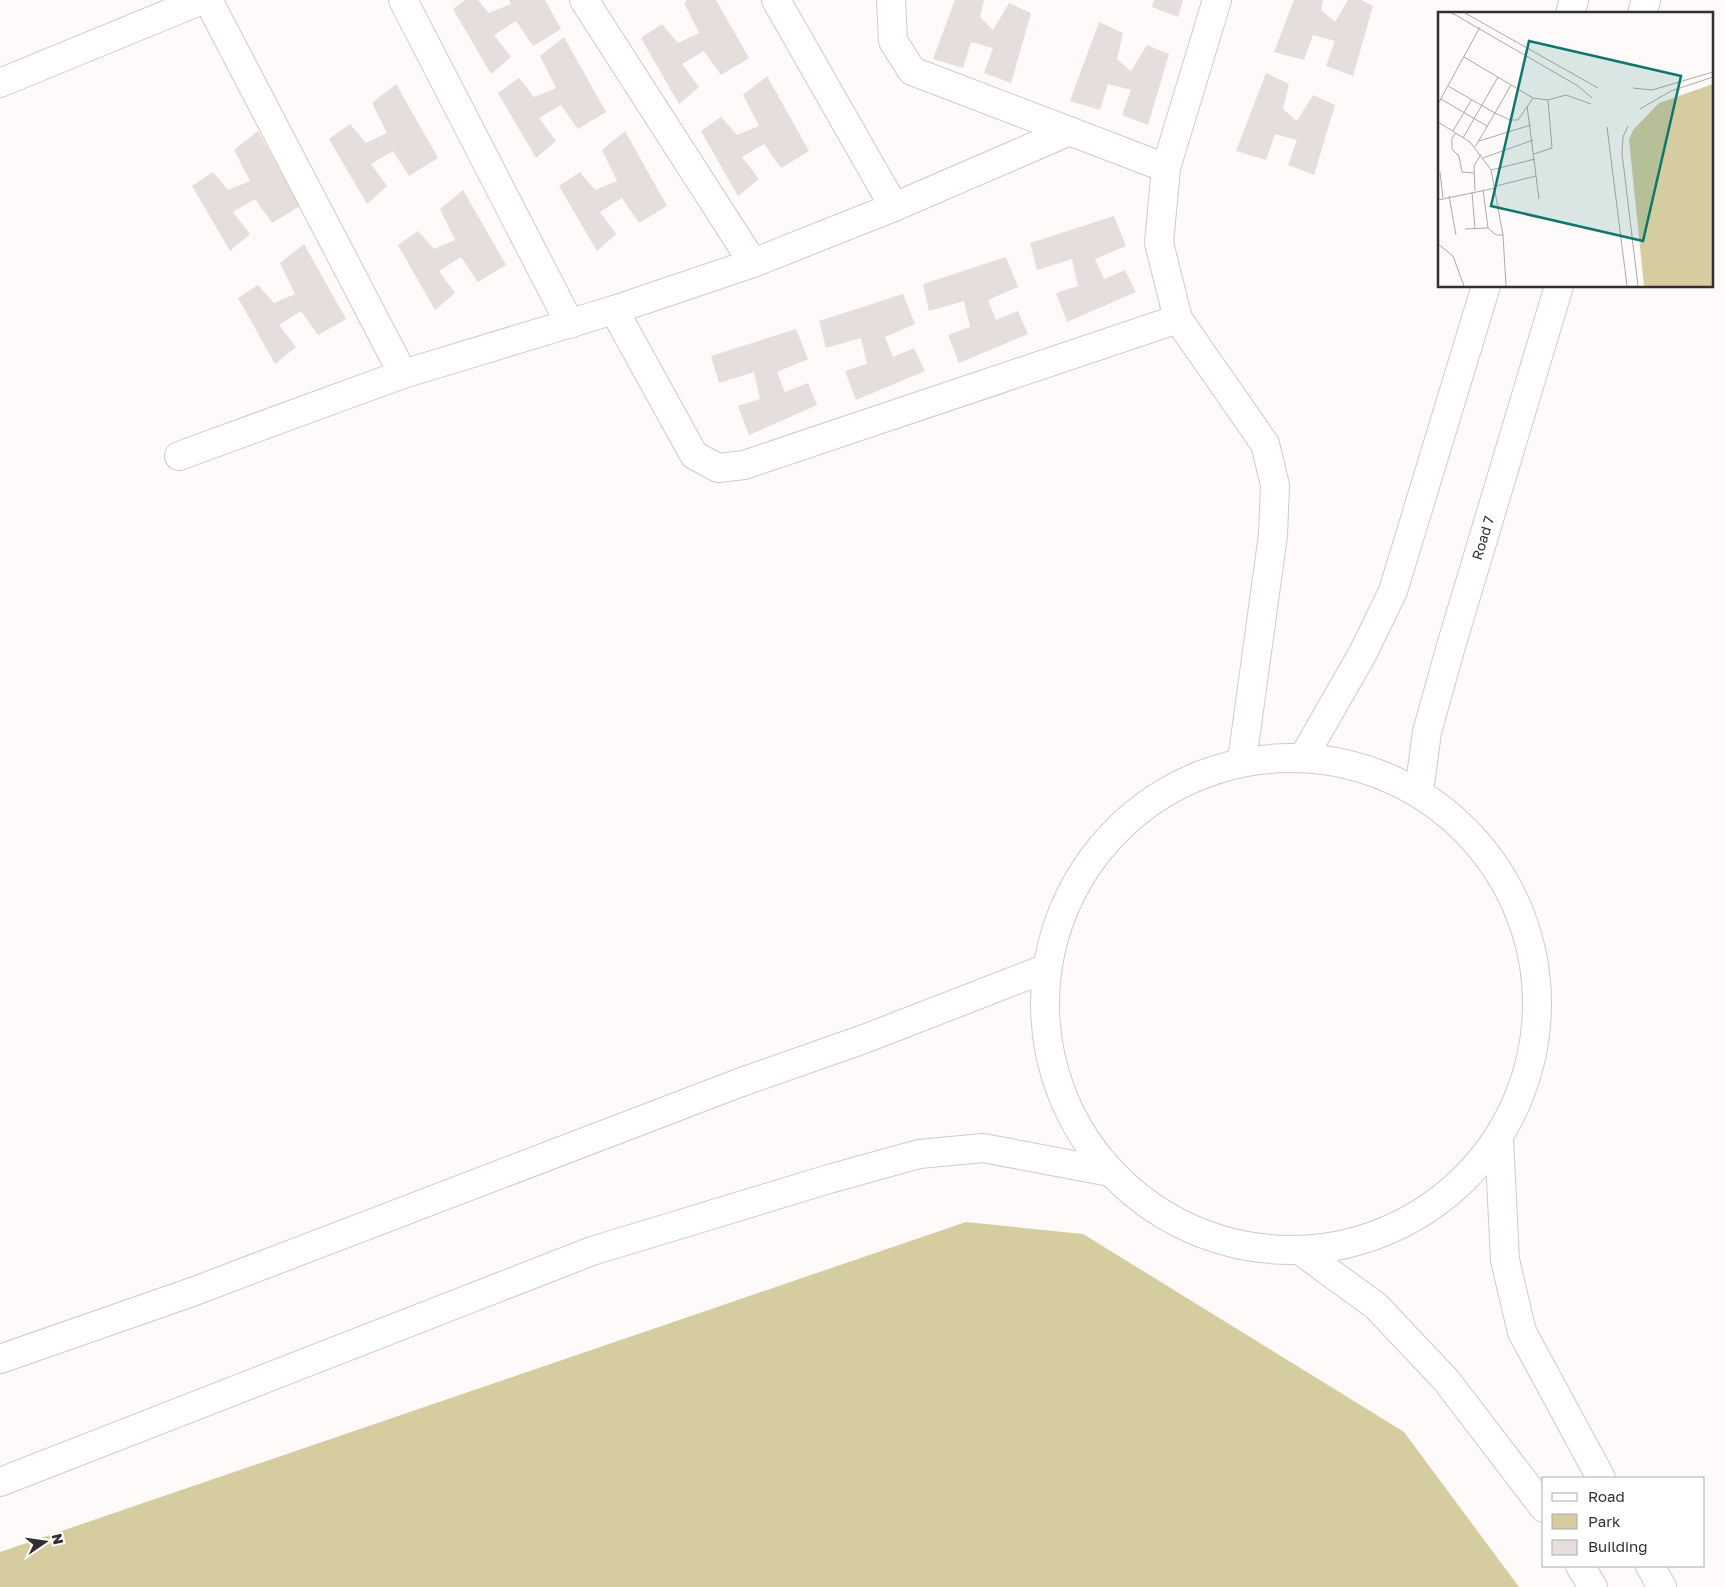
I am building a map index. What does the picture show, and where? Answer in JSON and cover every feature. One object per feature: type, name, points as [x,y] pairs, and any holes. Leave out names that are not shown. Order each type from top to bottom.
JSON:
[{"type":"main road","points":[[403,0],[570,324]]},
{"type":"main road","points":[[584,0],[753,263]]},
{"type":"main road","points":[[776,0],[894,207]]},
{"type":"main road","points":[[891,0],[893,41],[912,71],[1166,168]]},
{"type":"main road","points":[[1216,0],[1166,168],[1159,243],[1178,319],[1265,444],[1275,485],[1273,535],[1242,760]]},
{"type":"main road","points":[[0,83],[196,2],[403,374]]},
{"type":"main road","points":[[179,456],[403,374],[570,324],[753,263],[894,207],[1070,132]]},
{"type":"main road","points":[[1304,756],[1363,653],[1393,591],[1485,288]]},
{"type":"main road","name":"Road 7","points":[[1419,792],[1427,732],[1558,288]]},
{"type":"main road","points":[[614,310],[694,455],[718,468],[744,465],[1178,319]]},
{"type":"main road","points":[[1304,756],[1363,766],[1419,792],[1473,836],[1510,889],[1534,957],[1537,1030],[1526,1084],[1499,1139],[1467,1179],[1424,1214],[1365,1241],[1302,1252],[1254,1249],[1210,1238],[1161,1214],[1110,1172],[1081,1132],[1060,1092],[1047,1038],[1047,968],[1060,919],[1080,876],[1114,830],[1166,790],[1242,760],[1304,756]]},
{"type":"main road","points":[[0,1359],[195,1291],[739,1083],[864,1039],[1047,968]]},
{"type":"main road","points":[[1499,1139],[1505,1260],[1522,1332],[1599,1477]]},
{"type":"main road","points":[[0,1482],[592,1250],[829,1179],[919,1154],[983,1148],[1110,1172]]},
{"type":"main road","points":[[1302,1252],[1376,1306],[1446,1380],[1542,1505]]},
{"type":"main road","points":[[1581,1567],[1593,1587]]},
{"type":"main road","points":[[1651,1567],[1662,1587]]},
{"type":"green space","points":[[966,1222],[1083,1234],[1404,1432],[1519,1587],[0,1587],[0,1552]]},
{"type":"building","points":[[465,0],[478,0],[489,13],[511,4],[509,0],[545,0],[561,29],[533,46],[516,21],[494,35],[511,57],[491,74],[453,9]]},
{"type":"building","points":[[687,0],[716,0],[749,58],[721,75],[704,51],[682,64],[699,87],[679,104],[641,38],[662,24],[678,43],[699,33],[684,3]]},
{"type":"building","points":[[955,0],[984,0],[980,17],[993,30],[1009,3],[1031,13],[1011,83],[984,73],[993,48],[971,42],[963,68],[933,59]]},
{"type":"building","points":[[1154,0],[1183,0],[1178,17],[1152,7]]},
{"type":"building","points":[[1294,0],[1323,0],[1321,10],[1335,22],[1348,0],[1361,0],[1373,6],[1353,76],[1326,66],[1335,41],[1313,35],[1304,60],[1274,52]]},
{"type":"building","points":[[1099,22],[1123,33],[1117,59],[1131,71],[1147,45],[1169,54],[1148,125],[1122,115],[1131,90],[1108,84],[1100,110],[1070,101]]},
{"type":"building","points":[[564,37],[606,112],[578,129],[561,105],[539,118],[556,141],[536,158],[498,93],[519,78],[534,97],[556,88],[540,56]]},
{"type":"building","points":[[1266,73],[1289,84],[1283,109],[1297,121],[1313,95],[1335,105],[1314,175],[1288,165],[1297,140],[1275,134],[1266,160],[1236,151]]},
{"type":"building","points":[[767,76],[809,151],[781,168],[764,144],[742,157],[759,179],[738,196],[701,131],[721,117],[737,135],[759,126],[743,95]]},
{"type":"building","points":[[396,84],[438,158],[409,176],[393,151],[371,164],[387,186],[367,204],[329,139],[350,124],[366,143],[387,133],[372,103]]},
{"type":"building","points":[[258,131],[300,206],[272,223],[255,199],[233,212],[250,234],[230,251],[192,186],[213,172],[228,190],[250,181],[234,150]]},
{"type":"building","points":[[625,131],[667,206],[639,223],[622,198],[600,212],[616,234],[597,251],[559,186],[580,172],[595,190],[617,181],[602,150]]},
{"type":"building","points":[[463,190],[506,265],[478,282],[461,257],[439,271],[455,293],[435,310],[398,245],[418,231],[434,249],[455,240],[440,209]]},
{"type":"building","points":[[1114,216],[1126,246],[1095,259],[1104,279],[1125,270],[1136,292],[1067,322],[1056,293],[1078,286],[1072,259],[1037,270],[1030,243]]},
{"type":"building","points":[[304,244],[346,319],[318,335],[301,311],[279,325],[296,347],[275,364],[238,298],[258,285],[274,303],[295,294],[280,263]]},
{"type":"building","points":[[1006,257],[1018,287],[988,300],[996,320],[1018,311],[1028,334],[959,363],[948,335],[970,327],[964,301],[929,311],[923,284]]},
{"type":"building","points":[[903,294],[915,324],[885,337],[893,357],[914,348],[925,371],[856,400],[845,371],[867,364],[861,338],[826,348],[819,321]]},
{"type":"building","points":[[796,329],[808,359],[777,372],[785,392],[808,383],[817,405],[749,435],[738,406],[760,399],[754,372],[719,383],[711,356]]}]
